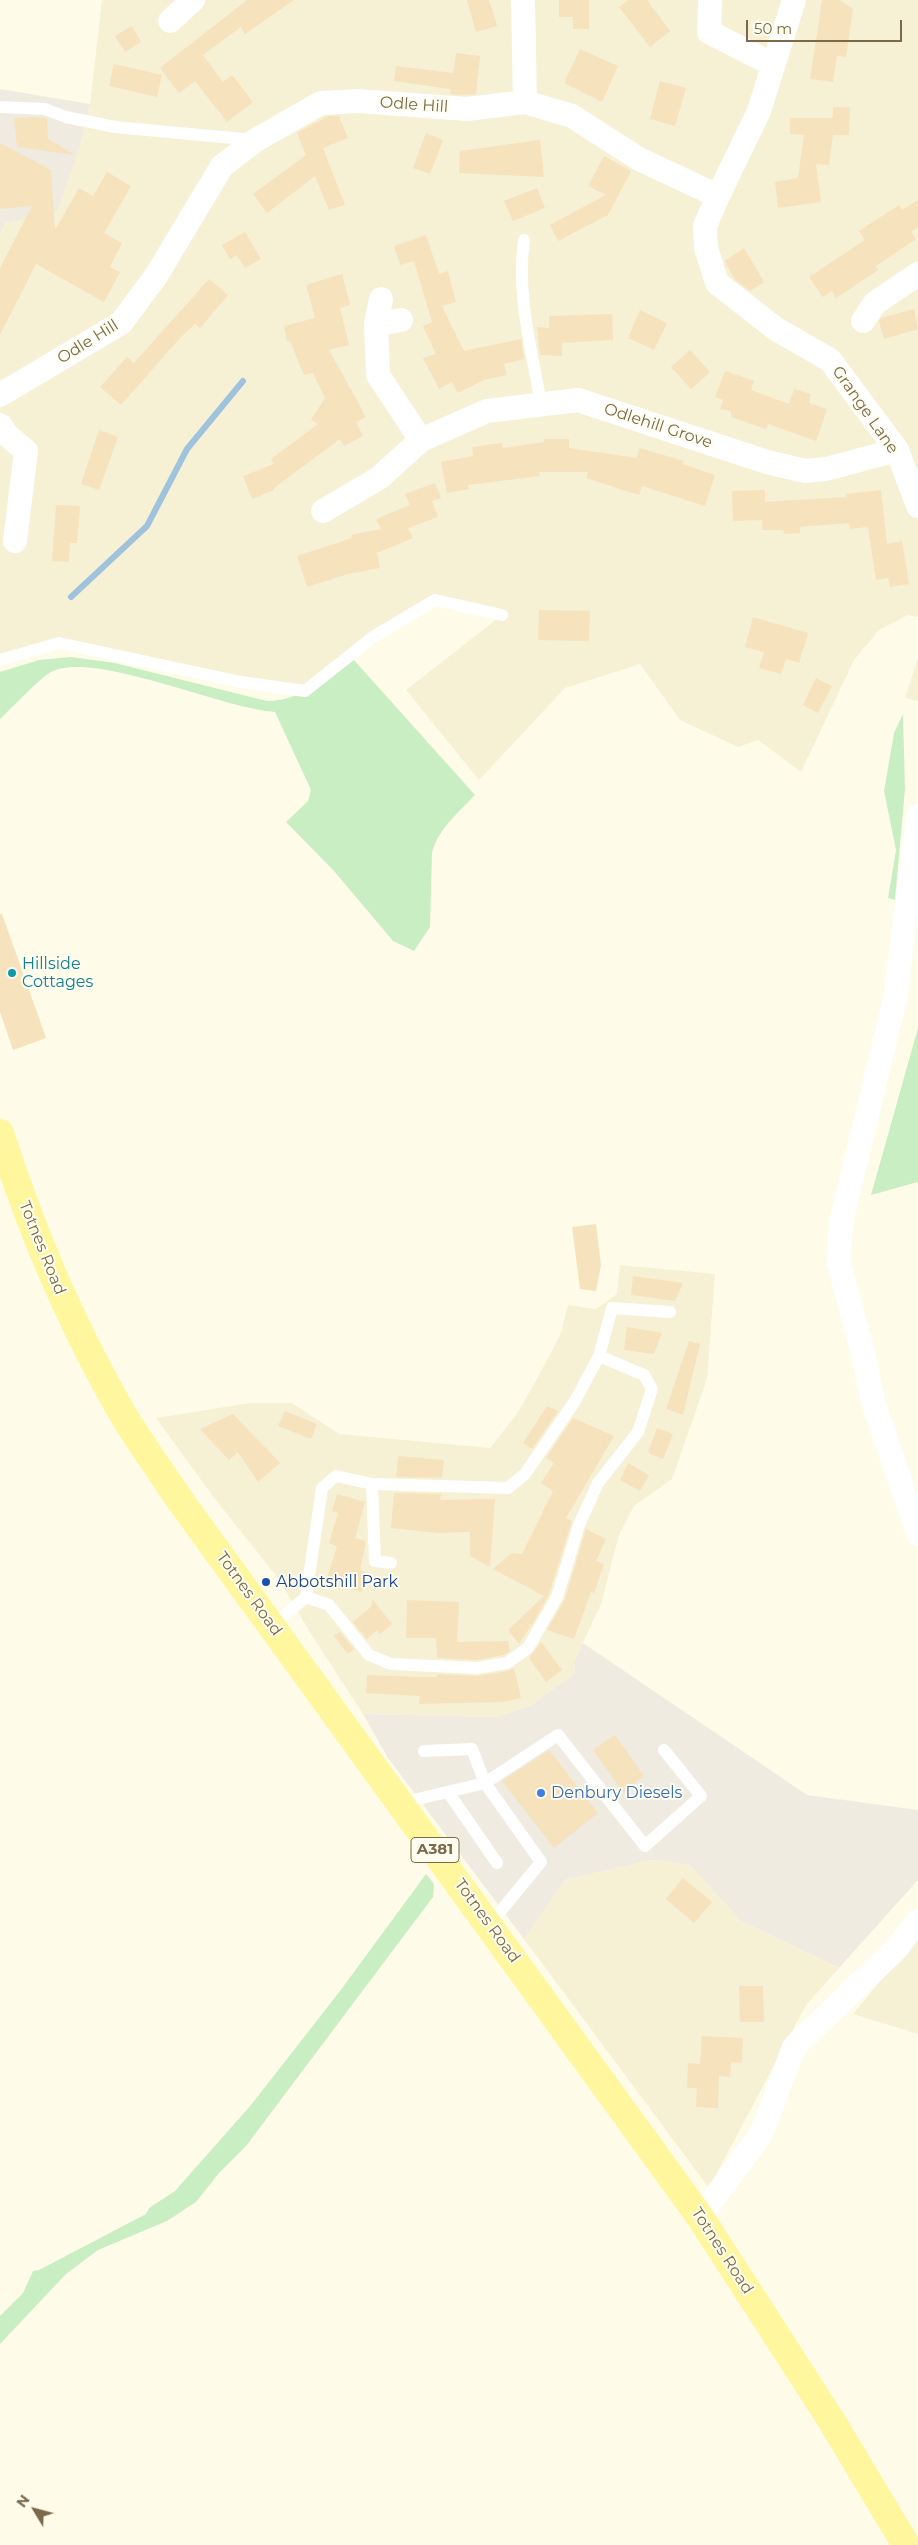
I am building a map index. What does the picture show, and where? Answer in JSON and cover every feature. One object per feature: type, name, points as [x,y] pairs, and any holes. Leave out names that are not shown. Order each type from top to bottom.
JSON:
[{"type":"main road","name":"Totnes Road","points":[[0,1133],[36,1240],[75,1326],[126,1418],[182,1503],[490,1924],[700,2217],[831,2420],[906,2545]]},
{"type":"street","points":[[170,22],[193,0]]},
{"type":"street","points":[[523,0],[525,102]]},
{"type":"street","points":[[710,0],[709,32],[772,64]]},
{"type":"street","points":[[718,196],[759,111],[772,64],[794,0]]},
{"type":"street","name":"Odle Hill","points":[[0,395],[121,323],[156,276],[222,166],[256,140],[321,103],[358,101],[467,109],[525,102],[572,116],[639,159],[718,196]]},
{"type":"street","name":"Grange Lane","points":[[718,196],[705,226],[706,248],[718,283],[776,329],[830,360],[897,450],[918,506]]},
{"type":"street","points":[[863,321],[875,303],[918,274]]},
{"type":"street","points":[[381,299],[376,324],[378,375],[421,440]]},
{"type":"street","points":[[376,324],[401,320]]},
{"type":"street","name":"Odlehill Grove","points":[[323,511],[379,478],[421,440],[487,411],[578,400],[767,462],[805,471],[826,470],[897,450]]},
{"type":"street","points":[[0,425],[26,451],[15,541]]},
{"type":"street","points":[[918,816],[895,999],[842,1218],[838,1260],[864,1353],[873,1402],[918,1534]]},
{"type":"street","points":[[700,2217],[761,2134],[794,2047],[896,1949],[918,1921]]},
{"type":"lane","points":[[0,107],[45,109],[66,117],[116,127],[256,140]]},
{"type":"lane","points":[[524,240],[520,264],[524,301],[541,404]]},
{"type":"lane","points":[[0,660],[59,643],[241,682],[305,691],[372,636],[435,600],[502,614]]},
{"type":"lane","points":[[272,1626],[306,1597],[322,1488],[336,1476],[372,1484],[508,1488],[525,1474],[575,1401],[599,1356],[612,1308],[670,1312]]},
{"type":"lane","points":[[306,1597],[330,1604],[369,1655],[391,1664],[477,1668],[507,1663],[528,1648],[557,1597],[579,1525],[598,1483],[638,1432],[652,1389],[644,1375],[599,1356]]},
{"type":"lane","points":[[372,1484],[375,1561],[391,1563]]},
{"type":"lane","points":[[401,1803],[485,1783],[558,1735],[645,1846],[701,1796],[664,1750]]},
{"type":"lane","points":[[424,1751],[472,1749],[485,1783],[540,1862],[490,1924]]},
{"type":"lane","points":[[448,1792],[497,1863]]},
{"type":"shaded area","points":[[102,0],[918,0],[918,617],[908,615],[879,630],[854,660],[801,772],[758,740],[738,747],[680,720],[640,664],[565,688],[479,780],[406,690],[502,615],[435,600],[305,691],[59,643],[0,660],[0,234],[6,223],[27,217],[80,147],[90,104]]},
{"type":"shaded area","points":[[0,89],[90,104],[80,146],[57,211],[6,223],[0,234]]},
{"type":"shaded area","points":[[918,658],[918,701],[905,698]]},
{"type":"shaded area","points":[[620,1265],[715,1274],[707,1379],[672,1479],[634,1506],[619,1535],[601,1604],[574,1662],[575,1673],[530,1706],[497,1717],[363,1714],[311,1634],[278,1578],[215,1499],[156,1418],[251,1403],[292,1403],[339,1434],[490,1448],[516,1415],[537,1379],[561,1333],[568,1305],[596,1309],[617,1294]]},
{"type":"shaded area","points":[[583,1643],[807,1795],[918,1810],[918,1880],[839,1968],[741,1921],[690,1865],[652,1860],[565,1880],[524,1939],[388,1758],[363,1714],[497,1717],[530,1706],[575,1673],[574,1662]]},
{"type":"shaded area","points":[[652,1860],[690,1865],[741,1921],[839,1968],[806,2005],[709,2188],[524,1939],[565,1880]]},
{"type":"shaded area","points":[[918,1935],[918,2034],[853,2014]]},
{"type":"green space","points":[[71,657],[115,663],[267,701],[291,697],[313,687],[353,659],[475,795],[449,822],[435,844],[432,853],[430,927],[414,951],[393,941],[334,871],[286,822],[308,801],[311,790],[275,712],[252,709],[127,674],[71,667],[46,675],[0,719],[0,672],[39,660]]},
{"type":"green space","points":[[903,714],[905,789],[895,900],[888,898],[896,850],[884,791],[894,733]]},
{"type":"green space","points":[[918,1028],[918,1182],[871,1195]]},
{"type":"green space","points":[[426,1874],[434,1884],[433,1897],[246,2146],[219,2173],[196,2202],[167,2221],[98,2250],[66,2274],[0,2344],[0,2316],[23,2293],[33,2271],[39,2270],[146,2214],[149,2208],[175,2191],[251,2105],[340,1991]]},
{"type":"building","points":[[247,0],[294,0],[245,34],[241,27],[203,55],[223,82],[232,75],[253,102],[227,122],[195,81],[179,93],[160,68]]},
{"type":"building","points":[[467,0],[489,0],[497,26],[476,32]]},
{"type":"building","points":[[559,0],[589,0],[589,29],[573,29],[573,17],[559,17]]},
{"type":"building","points":[[629,0],[647,0],[670,31],[650,47],[619,7]]},
{"type":"building","points":[[822,0],[840,0],[853,9],[846,57],[837,56],[833,82],[810,79]]},
{"type":"building","points":[[132,26],[141,42],[125,52],[115,36]]},
{"type":"building","points":[[580,49],[618,66],[602,102],[564,83]]},
{"type":"building","points":[[456,53],[480,56],[476,94],[462,95],[462,91],[461,95],[450,94],[451,89],[394,81],[396,66],[453,73]]},
{"type":"building","points":[[114,64],[162,75],[157,97],[109,86]]},
{"type":"building","points":[[660,81],[686,88],[675,126],[650,119]]},
{"type":"building","points":[[833,107],[850,107],[849,135],[833,135],[829,165],[816,164],[821,202],[778,208],[775,182],[798,178],[804,135],[790,134],[790,118],[833,118]]},
{"type":"building","points":[[328,116],[339,116],[348,138],[323,148],[345,205],[329,210],[315,176],[267,213],[253,194],[306,155],[297,133]]},
{"type":"building","points":[[14,118],[47,118],[48,139],[75,155],[17,147]]},
{"type":"building","points":[[426,133],[443,140],[430,174],[413,168]]},
{"type":"building","points":[[540,140],[544,177],[459,173],[460,151]]},
{"type":"building","points":[[0,143],[51,170],[55,230],[79,188],[93,196],[107,172],[131,186],[104,233],[122,243],[110,267],[120,272],[104,302],[36,264],[0,335],[0,268],[32,206],[0,209]]},
{"type":"building","points":[[604,156],[631,171],[608,215],[558,241],[550,225],[606,195],[588,186]]},
{"type":"building","points":[[537,188],[545,208],[513,221],[504,201]]},
{"type":"building","points":[[918,200],[918,227],[911,232],[916,239],[876,266],[878,270],[836,298],[832,291],[823,297],[809,277],[865,240],[859,231],[899,205],[902,210]]},
{"type":"building","points":[[245,232],[261,259],[245,268],[237,255],[230,259],[222,245]]},
{"type":"building","points":[[426,235],[439,274],[448,271],[456,302],[442,306],[464,351],[521,339],[524,359],[504,364],[507,375],[484,380],[458,393],[452,382],[439,389],[423,358],[436,354],[423,326],[432,322],[414,261],[400,265],[394,246]]},
{"type":"building","points":[[744,248],[764,282],[750,291],[734,279],[725,261]]},
{"type":"building","points":[[342,274],[350,305],[340,308],[349,345],[329,350],[366,417],[356,422],[363,436],[344,446],[340,439],[274,488],[274,490],[252,499],[243,476],[274,464],[271,459],[318,424],[311,420],[325,398],[313,373],[304,375],[290,341],[287,342],[284,326],[315,318],[306,285]]},
{"type":"building","points":[[209,279],[228,295],[200,328],[195,324],[180,338],[121,405],[100,387],[127,357],[134,363]]},
{"type":"building","points":[[914,309],[918,329],[884,339],[879,322],[881,318]]},
{"type":"building","points":[[640,310],[667,323],[654,350],[628,338]]},
{"type":"building","points":[[612,314],[613,340],[562,343],[562,356],[540,355],[537,327],[549,328],[549,316]]},
{"type":"building","points":[[690,350],[710,372],[691,389],[671,367]]},
{"type":"building","points":[[725,371],[754,381],[751,390],[789,404],[794,389],[811,394],[809,403],[827,409],[816,441],[768,424],[766,429],[731,417],[731,411],[720,409],[723,400],[715,397]]},
{"type":"building","points":[[99,430],[118,437],[99,490],[81,484]]},
{"type":"building","points":[[544,439],[569,439],[569,448],[637,458],[639,448],[684,461],[683,464],[715,475],[705,506],[642,486],[639,495],[586,478],[588,472],[539,472],[540,476],[468,485],[469,489],[447,493],[441,462],[473,456],[472,447],[502,443],[503,448],[544,442]]},
{"type":"building","points":[[435,483],[441,498],[432,501],[438,517],[408,528],[413,538],[377,553],[380,568],[348,574],[307,587],[297,556],[352,538],[351,535],[381,529],[376,519],[410,505],[405,494]]},
{"type":"building","points":[[765,490],[765,502],[846,497],[846,494],[881,490],[887,544],[902,541],[909,584],[890,587],[888,578],[876,580],[868,527],[850,529],[849,523],[800,527],[800,533],[784,534],[783,530],[762,530],[762,520],[733,521],[732,491]]},
{"type":"building","points":[[56,505],[80,506],[77,543],[70,543],[69,562],[52,561]]},
{"type":"building","points":[[539,610],[590,611],[589,641],[538,640]]},
{"type":"building","points":[[753,617],[808,633],[799,663],[786,659],[781,674],[759,668],[764,652],[745,647]]},
{"type":"building","points":[[816,678],[832,686],[818,713],[803,705]]},
{"type":"building","name":"Hillside Cottages","points":[[0,914],[2,914],[46,1038],[13,1050],[0,1012]]},
{"type":"building","points":[[596,1224],[601,1265],[596,1291],[580,1289],[572,1227]]},
{"type":"building","points":[[633,1276],[683,1283],[675,1301],[631,1295]]},
{"type":"building","points":[[627,1327],[662,1333],[654,1354],[624,1350]]},
{"type":"building","points":[[689,1341],[700,1344],[683,1415],[666,1409]]},
{"type":"building","points":[[547,1406],[558,1411],[532,1449],[523,1443]]},
{"type":"building","points":[[285,1411],[317,1424],[311,1439],[278,1426]]},
{"type":"building","points":[[233,1414],[280,1463],[258,1482],[238,1452],[229,1460],[200,1429]]},
{"type":"building","points":[[573,1418],[614,1436],[566,1518],[572,1521],[549,1594],[532,1625],[528,1624],[530,1627],[519,1644],[508,1630],[544,1596],[493,1569],[512,1553],[522,1554],[553,1491],[541,1483],[554,1463],[546,1458]]},
{"type":"building","points":[[657,1428],[673,1434],[663,1459],[648,1453]]},
{"type":"building","points":[[398,1456],[444,1460],[442,1478],[396,1477]]},
{"type":"building","points":[[628,1463],[649,1475],[640,1491],[620,1480]]},
{"type":"building","points":[[394,1493],[441,1494],[440,1500],[495,1499],[490,1567],[470,1556],[470,1532],[438,1533],[391,1528]]},
{"type":"building","points":[[337,1494],[365,1502],[355,1538],[366,1541],[360,1570],[367,1573],[362,1592],[326,1582],[337,1546],[329,1543],[338,1513],[332,1511]]},
{"type":"building","points":[[586,1529],[606,1539],[596,1561],[604,1564],[594,1593],[591,1592],[574,1639],[547,1630],[565,1599]]},
{"type":"building","points":[[372,1599],[392,1624],[380,1634],[377,1630],[367,1639],[353,1622],[372,1606]]},
{"type":"building","points":[[407,1600],[459,1602],[457,1642],[508,1641],[510,1651],[504,1655],[477,1660],[437,1658],[436,1638],[406,1638]]},
{"type":"building","points":[[340,1632],[354,1649],[348,1654],[334,1636]]},
{"type":"building","points":[[541,1642],[562,1670],[546,1682],[529,1658]]},
{"type":"building","points":[[514,1668],[521,1698],[502,1702],[419,1704],[420,1696],[366,1693],[367,1675],[437,1677],[437,1674],[477,1676],[508,1671]]},
{"type":"building","points":[[615,1735],[644,1776],[623,1792],[593,1750]]},
{"type":"building","points":[[549,1750],[598,1813],[554,1848],[502,1781]]},
{"type":"building","points":[[683,1878],[712,1902],[694,1923],[666,1899]]},
{"type":"building","points":[[739,1986],[763,1986],[764,2022],[740,2022]]},
{"type":"building","points":[[702,2036],[743,2038],[742,2063],[731,2062],[730,2077],[719,2076],[718,2108],[696,2107],[697,2088],[687,2088],[688,2063],[700,2064]]},
{"type":"waterway","points":[[71,597],[147,526],[187,449],[243,381]]},
{"type":"place","name":"Hillside Cottages","points":[[12,973]]},
{"type":"place","name":"Abbotshill Park","points":[[266,1582]]},
{"type":"place","name":"Denbury Diesels","points":[[541,1793]]}]
